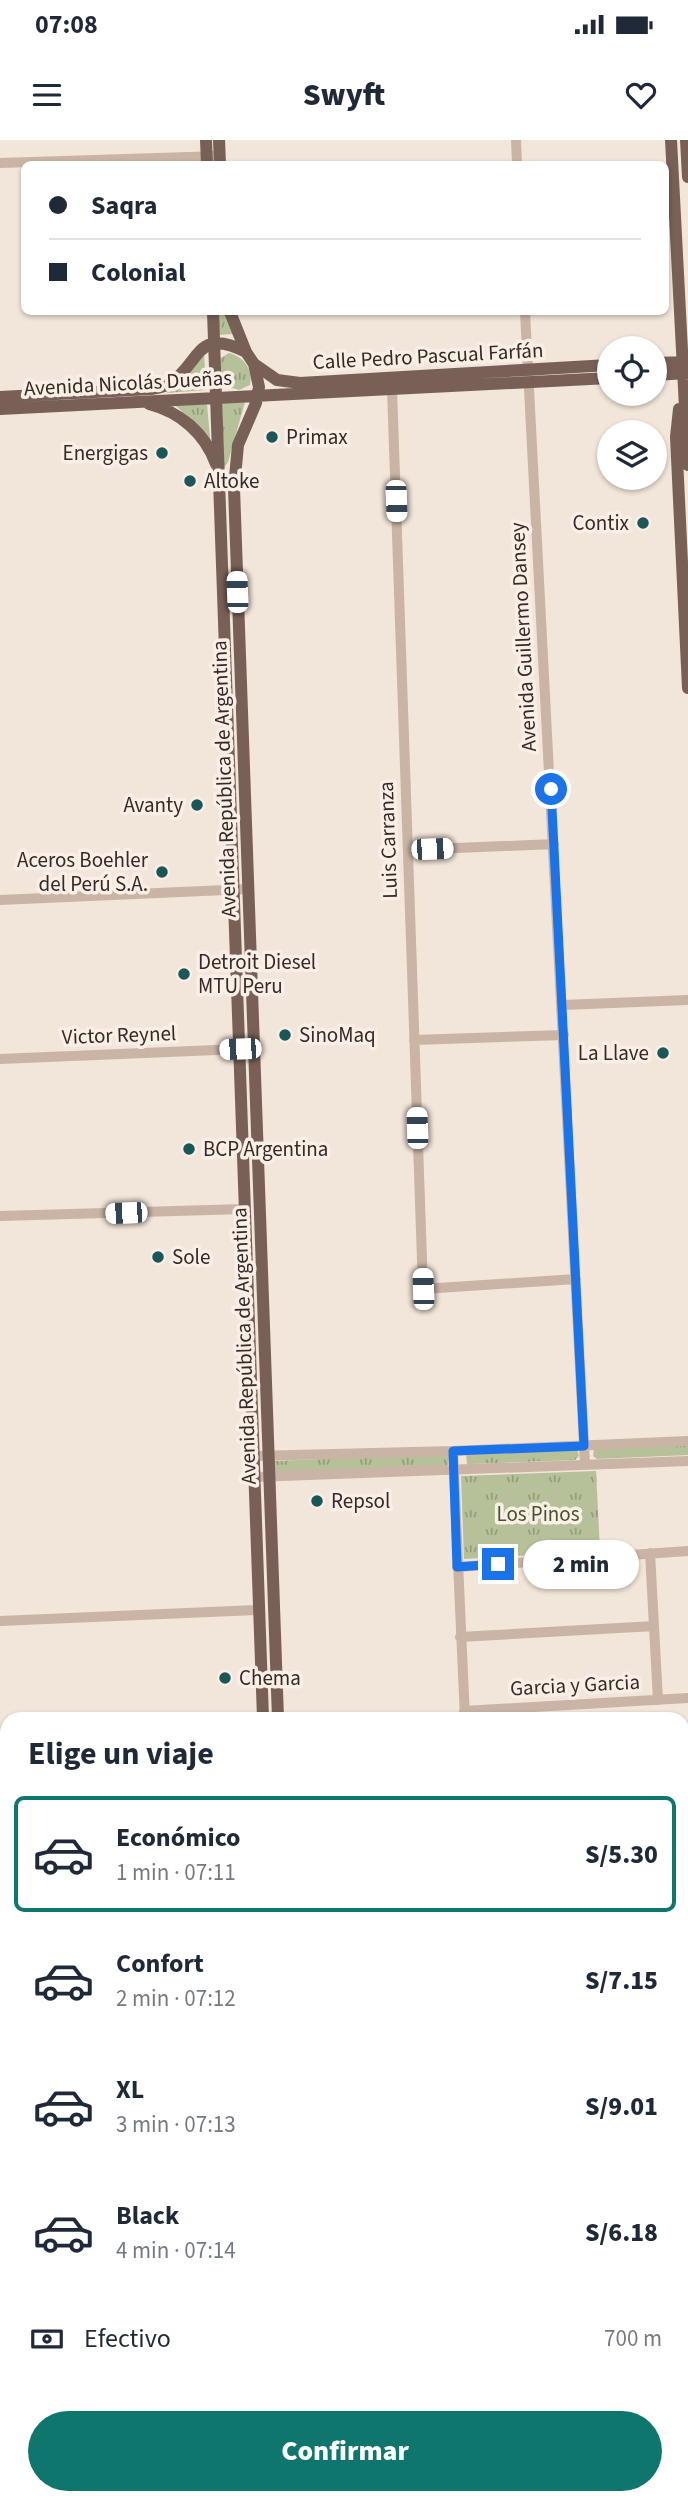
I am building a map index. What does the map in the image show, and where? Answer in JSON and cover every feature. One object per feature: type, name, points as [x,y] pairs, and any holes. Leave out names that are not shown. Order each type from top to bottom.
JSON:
[{"type":"main road","points":[[206,140],[214,160]]},
{"type":"main road","points":[[214,160],[219,140]]},
{"type":"main road","points":[[671,140],[669,188],[685,368],[688,464]]},
{"type":"main road","points":[[686,140],[688,177]]},
{"type":"main road","name":"Avenida República de Argentina","points":[[213,315],[241,890],[261,1456],[258,1610],[263,1712]]},
{"type":"main road","name":"Avenida República de Argentina","points":[[231,315],[259,380],[258,396],[238,445],[234,478],[241,890],[240,1049],[245,1209],[261,1456]]},
{"type":"main road","name":"Avenida Nicolás Dueñas","points":[[0,397],[162,387],[178,377],[197,352],[214,344],[230,345],[246,352]]},
{"type":"main road","name":"Calle Pedro Pascual Farfán","points":[[254,364],[277,380],[300,383],[528,376],[597,378]]},
{"type":"main road","points":[[667,365],[685,368]]},
{"type":"main road","name":"Calle Pedro Pascual Farfán","points":[[258,396],[392,389],[597,367]]},
{"type":"main road","points":[[667,372],[685,368]]},
{"type":"main road","points":[[685,368],[676,437],[688,688]]},
{"type":"main road","name":"Avenida Nicolás Dueñas","points":[[0,409],[258,396]]},
{"type":"main road","points":[[135,402],[164,409],[188,423],[208,446],[219,474]]},
{"type":"main road","name":"Avenida República de Argentina","points":[[261,1477],[278,1712]]},
{"type":"street","points":[[516,140],[517,161]]},
{"type":"street","points":[[143,161],[214,160]]},
{"type":"street","points":[[0,163],[21,163]]},
{"type":"street","name":"Avenida Guillermo Dansey","points":[[525,315],[585,1464]]},
{"type":"street","name":"Luis Carranza","points":[[392,389],[423,1289],[576,1279]]},
{"type":"street","points":[[408,850],[554,844]]},
{"type":"street","points":[[0,900],[241,890]]},
{"type":"street","points":[[562,1005],[688,1000]]},
{"type":"street","points":[[414,1040],[564,1035]]},
{"type":"street","name":"Victor Reynel","points":[[0,1059],[240,1049]]},
{"type":"street","points":[[0,1216],[245,1209]]},
{"type":"street","points":[[261,1456],[688,1441]]},
{"type":"street","points":[[453,1451],[464,1712]]},
{"type":"street","points":[[261,1477],[688,1461]]},
{"type":"street","points":[[457,1567],[688,1551]]},
{"type":"street","points":[[650,1553],[658,1700]]},
{"type":"street","points":[[0,1621],[258,1610]]},
{"type":"street","points":[[460,1637],[654,1626]]},
{"type":"street","name":"Garcia y Garcia","points":[[503,1712],[688,1698]]},
{"type":"green space","points":[[219,315],[228,315],[233,334],[218,335]]},
{"type":"green space","points":[[204,352],[206,390],[166,393],[175,388]]},
{"type":"green space","points":[[229,353],[243,361],[249,369],[250,385],[239,390],[222,385],[218,378],[219,359]]},
{"type":"green space","points":[[245,402],[228,462],[224,468],[222,403]]},
{"type":"green space","points":[[207,404],[211,448],[198,426],[176,406]]},
{"type":"green space","points":[[688,1444],[688,1455],[597,1459],[593,1456],[594,1448]]},
{"type":"green space","points":[[577,1449],[579,1456],[575,1460],[471,1464],[467,1464],[466,1453]]},
{"type":"green space","points":[[444,1454],[449,1456],[448,1466],[275,1472],[274,1461]]},
{"type":"green space","name":"Los Pinos","points":[[596,1471],[600,1551],[464,1559],[461,1476]]},
{"type":"place","name":"Primax","points":[[272,437]]},
{"type":"place","name":"Energigas","points":[[162,453]]},
{"type":"place","name":"Altoke","points":[[190,481]]},
{"type":"place","name":"Contix","points":[[643,523]]},
{"type":"place","name":"Avanty","points":[[197,805]]},
{"type":"place","name":"Aceros Boehler del Perú S.A.","points":[[162,872]]},
{"type":"place","name":"Detroit Diesel MTU Peru","points":[[184,974]]},
{"type":"place","name":"SinoMaq","points":[[285,1035]]},
{"type":"place","name":"La Llave","points":[[663,1053]]},
{"type":"place","name":"BCP Argentina","points":[[189,1149]]},
{"type":"place","name":"Sole","points":[[158,1257]]},
{"type":"place","name":"Repsol","points":[[317,1501]]},
{"type":"place","name":"Chema","points":[[225,1678]]},
{"type":"route","points":[[498,1564],[457,1567],[453,1451],[584,1446],[551,789]]}]
